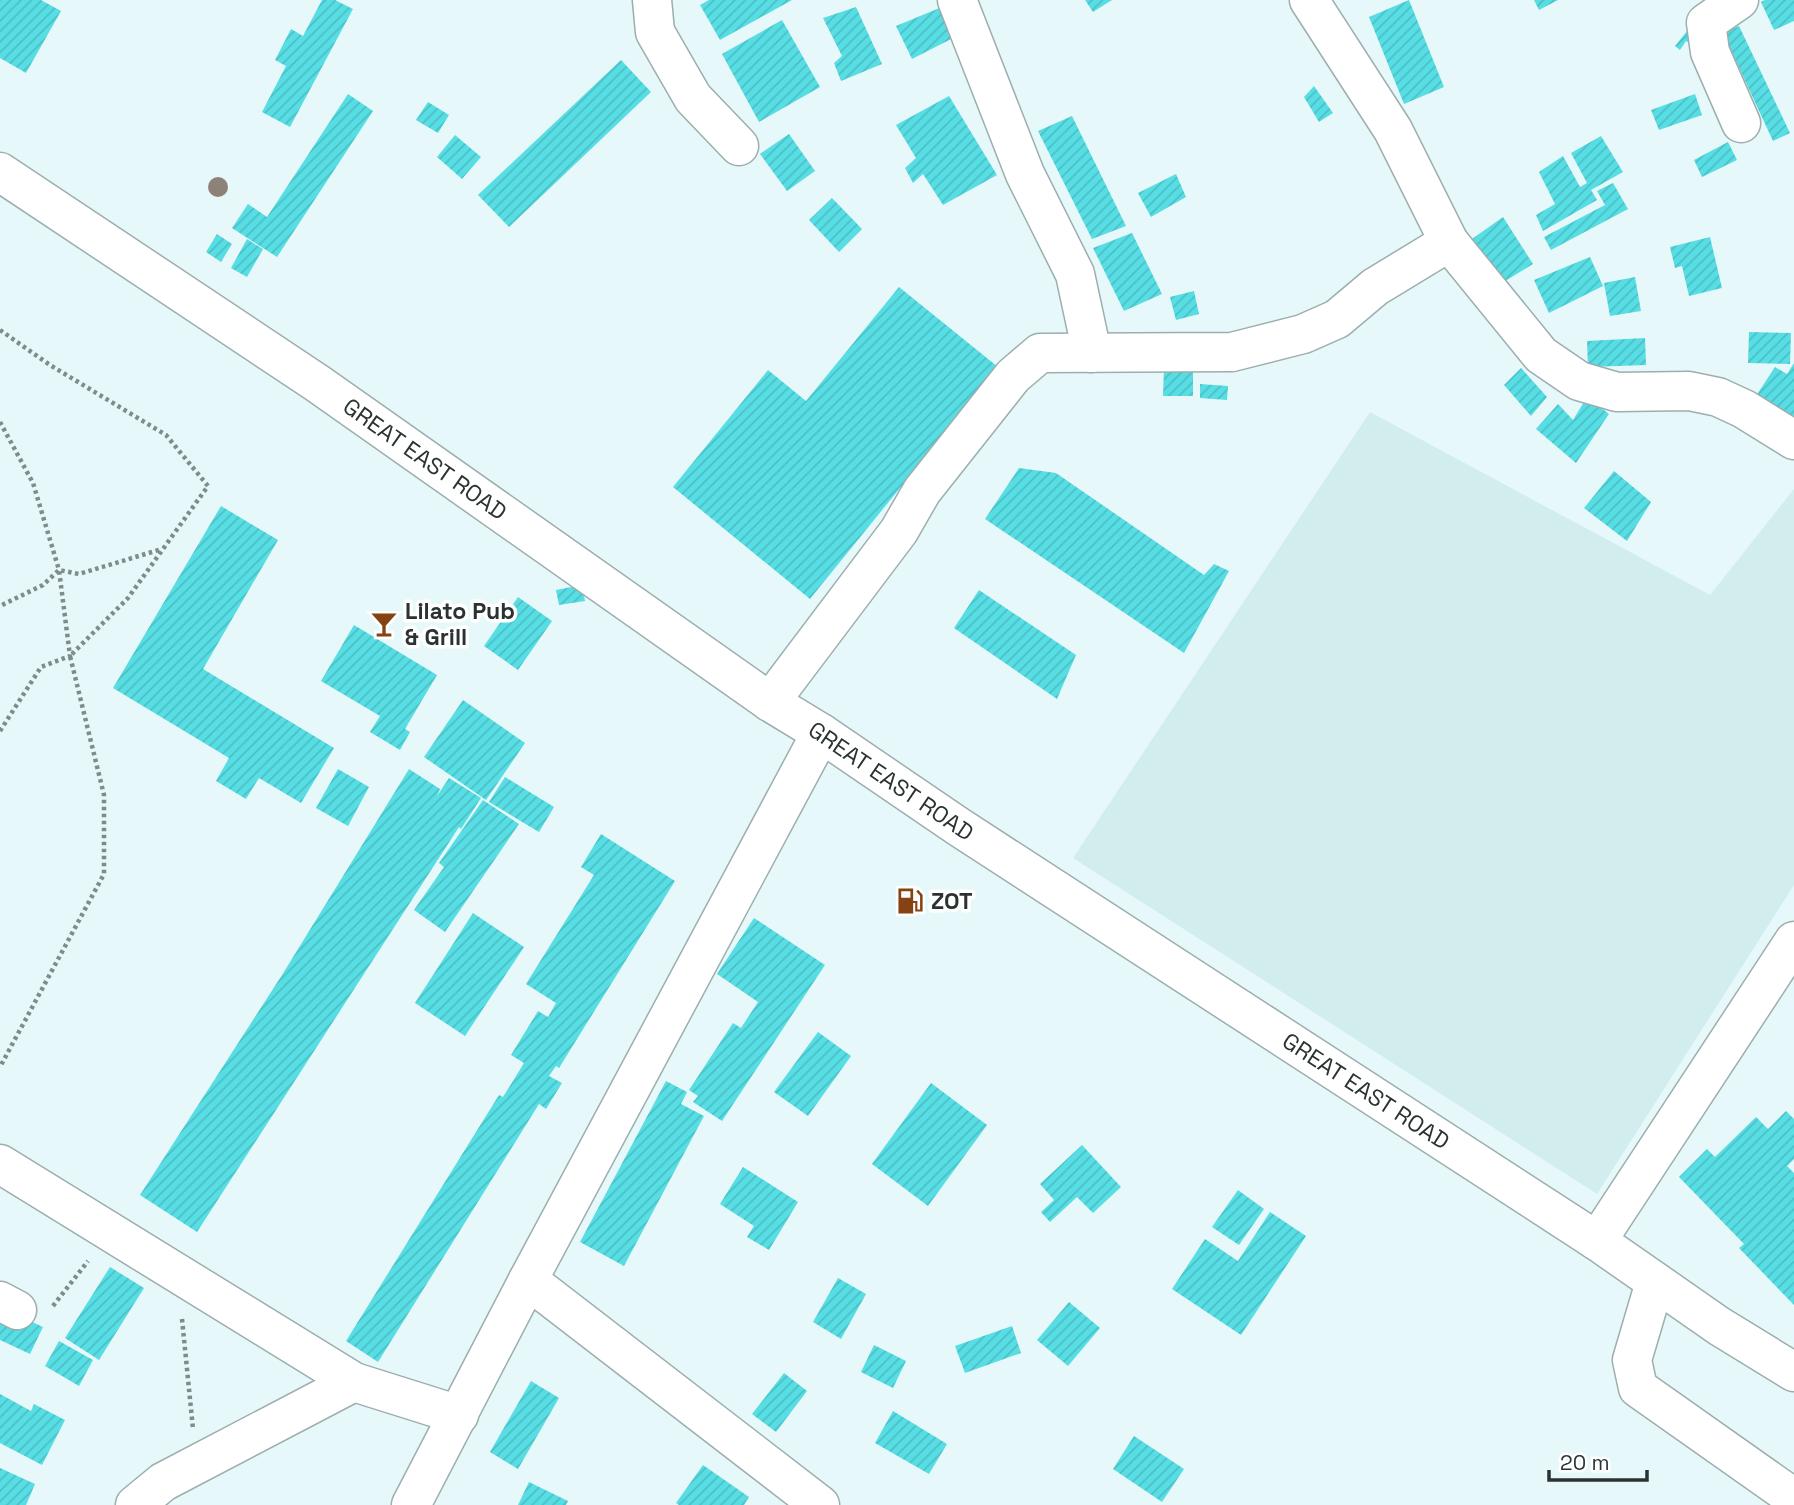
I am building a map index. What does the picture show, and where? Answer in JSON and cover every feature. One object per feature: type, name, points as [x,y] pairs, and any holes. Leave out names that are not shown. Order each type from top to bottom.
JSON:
[{"type":"main road","points":[[652,0],[654,32],[693,98],[739,146]]},
{"type":"main road","points":[[957,0],[1025,174],[1074,274],[1093,353]]},
{"type":"main road","points":[[1309,0],[1393,130],[1449,242],[1541,355],[1579,381],[1617,392],[1689,391],[1718,397],[1744,409],[1794,440]]},
{"type":"main road","points":[[1739,0],[1706,23],[1710,52],[1741,124]]},
{"type":"main road","name":"GREAT EAST ROAD","points":[[0,172],[317,383],[770,702],[1597,1241],[1719,1326],[1794,1372]]},
{"type":"main road","points":[[770,702],[899,531],[922,491],[1013,376],[1040,353],[1232,352],[1303,334],[1337,319],[1375,287],[1449,242]]},
{"type":"main road","points":[[411,1505],[528,1280],[821,733]]},
{"type":"main road","points":[[1597,1241],[1794,941]]},
{"type":"main road","points":[[6,1180],[106,1230],[354,1382],[459,1415]]},
{"type":"main road","points":[[528,1280],[820,1505]]},
{"type":"main road","points":[[1655,1282],[1632,1360],[1638,1388],[1794,1498]]},
{"type":"main road","points":[[135,1505],[163,1482],[354,1382]]},
{"type":"path","points":[[0,330],[50,365],[166,435],[208,486],[128,598],[70,656],[41,667],[0,731]]},
{"type":"path","points":[[0,422],[33,483],[59,570],[70,656],[104,795],[104,874],[0,1067]]},
{"type":"path","points":[[59,570],[79,574],[164,548]]},
{"type":"path","points":[[0,606],[43,585],[59,570]]},
{"type":"path","points":[[9,1305],[41,1313],[55,1305],[83,1269],[106,1230]]},
{"type":"path","points":[[177,1273],[192,1428],[206,1459]]},
{"type":"shaded area","points":[[1370,412],[1710,595],[1794,489],[1794,885],[1597,1194],[1073,858]]},
{"type":"building","points":[[0,0],[41,0],[61,11],[26,73],[0,58]]},
{"type":"building","points":[[322,0],[335,0],[353,9],[290,127],[262,112],[286,66],[275,60],[291,29],[303,36]]},
{"type":"building","points":[[709,0],[792,0],[720,40],[700,5]]},
{"type":"building","points":[[1085,0],[1112,0],[1093,12]]},
{"type":"building","points":[[1409,0],[1444,87],[1404,104],[1369,17]]},
{"type":"building","points":[[1534,0],[1558,0],[1539,10]]},
{"type":"building","points":[[1794,0],[1794,21],[1774,30],[1761,2]]},
{"type":"building","points":[[856,7],[882,64],[841,81],[834,63],[842,56],[823,18]]},
{"type":"building","points":[[942,7],[955,37],[912,59],[896,26]]},
{"type":"building","points":[[782,20],[820,87],[759,122],[722,54]]},
{"type":"building","points":[[1692,25],[1691,44],[1686,41],[1680,50],[1675,46]]},
{"type":"building","points":[[1739,26],[1790,133],[1773,141],[1723,33]]},
{"type":"building","points":[[621,60],[651,92],[509,227],[478,195]]},
{"type":"building","points":[[1314,86],[1333,113],[1319,122],[1304,97]]},
{"type":"building","points":[[348,94],[373,111],[277,257],[232,228],[248,204],[267,217]]},
{"type":"building","points":[[1695,94],[1702,115],[1659,130],[1651,110]]},
{"type":"building","points":[[949,96],[997,175],[943,205],[923,174],[913,183],[905,168],[916,158],[896,125]]},
{"type":"building","points":[[428,102],[449,115],[438,133],[416,120]]},
{"type":"building","points":[[1072,116],[1126,226],[1092,239],[1038,131]]},
{"type":"building","points":[[789,134],[815,171],[787,191],[760,154]]},
{"type":"building","points":[[455,135],[481,157],[462,179],[437,157]]},
{"type":"building","points":[[1601,136],[1623,172],[1591,190],[1597,200],[1543,231],[1536,215],[1555,204],[1539,172],[1563,156],[1580,187],[1587,183],[1571,153]]},
{"type":"building","points":[[1728,142],[1737,160],[1702,177],[1694,160]]},
{"type":"building","points":[[1176,174],[1186,197],[1151,217],[1138,193]]},
{"type":"building","points":[[1613,183],[1628,209],[1551,250],[1544,237],[1605,205],[1597,191]]},
{"type":"building","points":[[832,198],[862,229],[839,252],[809,220]]},
{"type":"building","points":[[1503,217],[1533,264],[1502,283],[1472,239]]},
{"type":"building","points":[[1132,233],[1162,294],[1124,311],[1093,248]]},
{"type":"building","points":[[217,234],[232,244],[221,262],[206,252]]},
{"type":"building","points":[[1710,237],[1722,288],[1689,296],[1682,266],[1675,268],[1670,247]]},
{"type":"building","points":[[247,239],[263,249],[247,277],[231,268]]},
{"type":"building","points":[[1590,257],[1603,286],[1549,313],[1534,280]]},
{"type":"building","points":[[1635,277],[1641,311],[1610,316],[1604,283]]},
{"type":"building","points":[[899,287],[998,367],[810,599],[673,487],[768,370],[806,401]]},
{"type":"building","points":[[1194,291],[1199,314],[1176,320],[1170,297]]},
{"type":"building","points":[[1749,332],[1791,333],[1790,364],[1748,363]]},
{"type":"building","points":[[1645,338],[1646,365],[1588,367],[1587,341]]},
{"type":"building","points":[[1794,363],[1794,429],[1752,402],[1775,367],[1787,374]]},
{"type":"building","points":[[1164,368],[1193,369],[1193,396],[1163,396]]},
{"type":"building","points":[[1521,368],[1547,397],[1531,416],[1504,385]]},
{"type":"building","points":[[1200,384],[1228,386],[1227,400],[1200,398]]},
{"type":"building","points":[[1587,397],[1609,414],[1576,463],[1536,429],[1558,404],[1573,420]]},
{"type":"building","points":[[1019,468],[1056,473],[1204,575],[1214,564],[1229,571],[1184,653],[985,519]]},
{"type":"building","points":[[1614,471],[1651,502],[1627,541],[1584,508]]},
{"type":"building","points":[[221,506],[278,540],[203,669],[334,748],[301,803],[259,778],[246,799],[216,781],[229,758],[113,688]]},
{"type":"building","points":[[582,585],[585,601],[559,605],[556,590]]},
{"type":"building","points":[[979,590],[1076,655],[1057,699],[954,628]]},
{"type":"building","points":[[518,597],[552,621],[518,670],[484,646]]},
{"type":"building","points":[[354,625],[437,675],[405,729],[410,732],[400,750],[370,732],[380,716],[321,681]]},
{"type":"building","points":[[463,700],[525,743],[486,800],[424,757]]},
{"type":"building","points":[[338,769],[369,787],[348,826],[316,808]]},
{"type":"building","points":[[409,769],[440,789],[437,796],[449,778],[481,798],[461,829],[459,827],[197,1232],[140,1195],[282,975]]},
{"type":"building","points":[[505,777],[554,807],[539,832],[489,802]]},
{"type":"building","points":[[483,800],[519,824],[445,932],[414,910],[444,867],[439,863]]},
{"type":"building","points":[[601,834],[675,881],[559,1068],[556,1066],[549,1076],[562,1083],[546,1109],[539,1104],[378,1362],[346,1341],[499,1095],[503,1097],[524,1063],[511,1055],[538,1011],[548,1017],[556,1003],[526,984],[594,875],[581,867]]},
{"type":"building","points":[[473,913],[524,947],[465,1036],[415,1003]]},
{"type":"building","points":[[754,918],[825,965],[722,1121],[693,1102],[698,1096],[689,1090],[733,1023],[741,1028],[758,1002],[717,974]]},
{"type":"building","points":[[818,1032],[851,1056],[808,1116],[774,1092]]},
{"type":"building","points":[[666,1081],[687,1092],[681,1104],[704,1116],[624,1266],[580,1242]]},
{"type":"building","points":[[931,1083],[987,1125],[928,1206],[872,1164]]},
{"type":"building","points":[[1786,1111],[1794,1119],[1794,1159],[1787,1166],[1794,1173],[1794,1305],[1739,1248],[1744,1244],[1679,1177],[1707,1149],[1715,1157],[1756,1117],[1768,1129]]},
{"type":"building","points":[[1082,1145],[1121,1187],[1093,1213],[1077,1197],[1050,1222],[1041,1212],[1054,1200],[1040,1184]]},
{"type":"building","points":[[743,1167],[798,1202],[769,1250],[747,1237],[754,1226],[720,1204]]},
{"type":"building","points":[[1238,1190],[1264,1209],[1239,1245],[1212,1227]]},
{"type":"building","points":[[1270,1212],[1306,1236],[1241,1335],[1172,1289],[1205,1239],[1238,1261]]},
{"type":"building","points":[[110,1267],[144,1288],[99,1360],[65,1338]]},
{"type":"building","points":[[838,1278],[866,1294],[841,1339],[813,1322]]},
{"type":"building","points":[[1069,1302],[1100,1328],[1068,1366],[1037,1340]]},
{"type":"building","points":[[0,1307],[43,1327],[30,1354],[0,1340]]},
{"type":"building","points":[[1012,1326],[1021,1353],[965,1373],[955,1346]]},
{"type":"building","points":[[59,1341],[93,1360],[79,1386],[45,1366]]},
{"type":"building","points":[[874,1345],[906,1361],[893,1388],[861,1372]]},
{"type":"building","points":[[784,1373],[807,1391],[776,1432],[752,1414]]},
{"type":"building","points":[[531,1381],[559,1398],[518,1469],[490,1452]]},
{"type":"building","points":[[0,1394],[31,1411],[34,1404],[65,1420],[42,1465],[0,1443]]},
{"type":"building","points":[[893,1411],[947,1444],[929,1474],[875,1443]]},
{"type":"building","points":[[1134,1436],[1184,1469],[1162,1502],[1113,1469]]},
{"type":"building","points":[[703,1465],[749,1497],[744,1505],[676,1503]]},
{"type":"building","points":[[0,1468],[35,1484],[26,1505],[0,1505]]},
{"type":"building","points":[[529,1482],[568,1501],[566,1505],[518,1505]]},
{"type":"place","name":"Lilato Pub & Grill","points":[[384,624]]},
{"type":"place","name":"ZOT","points":[[910,901]]}]
